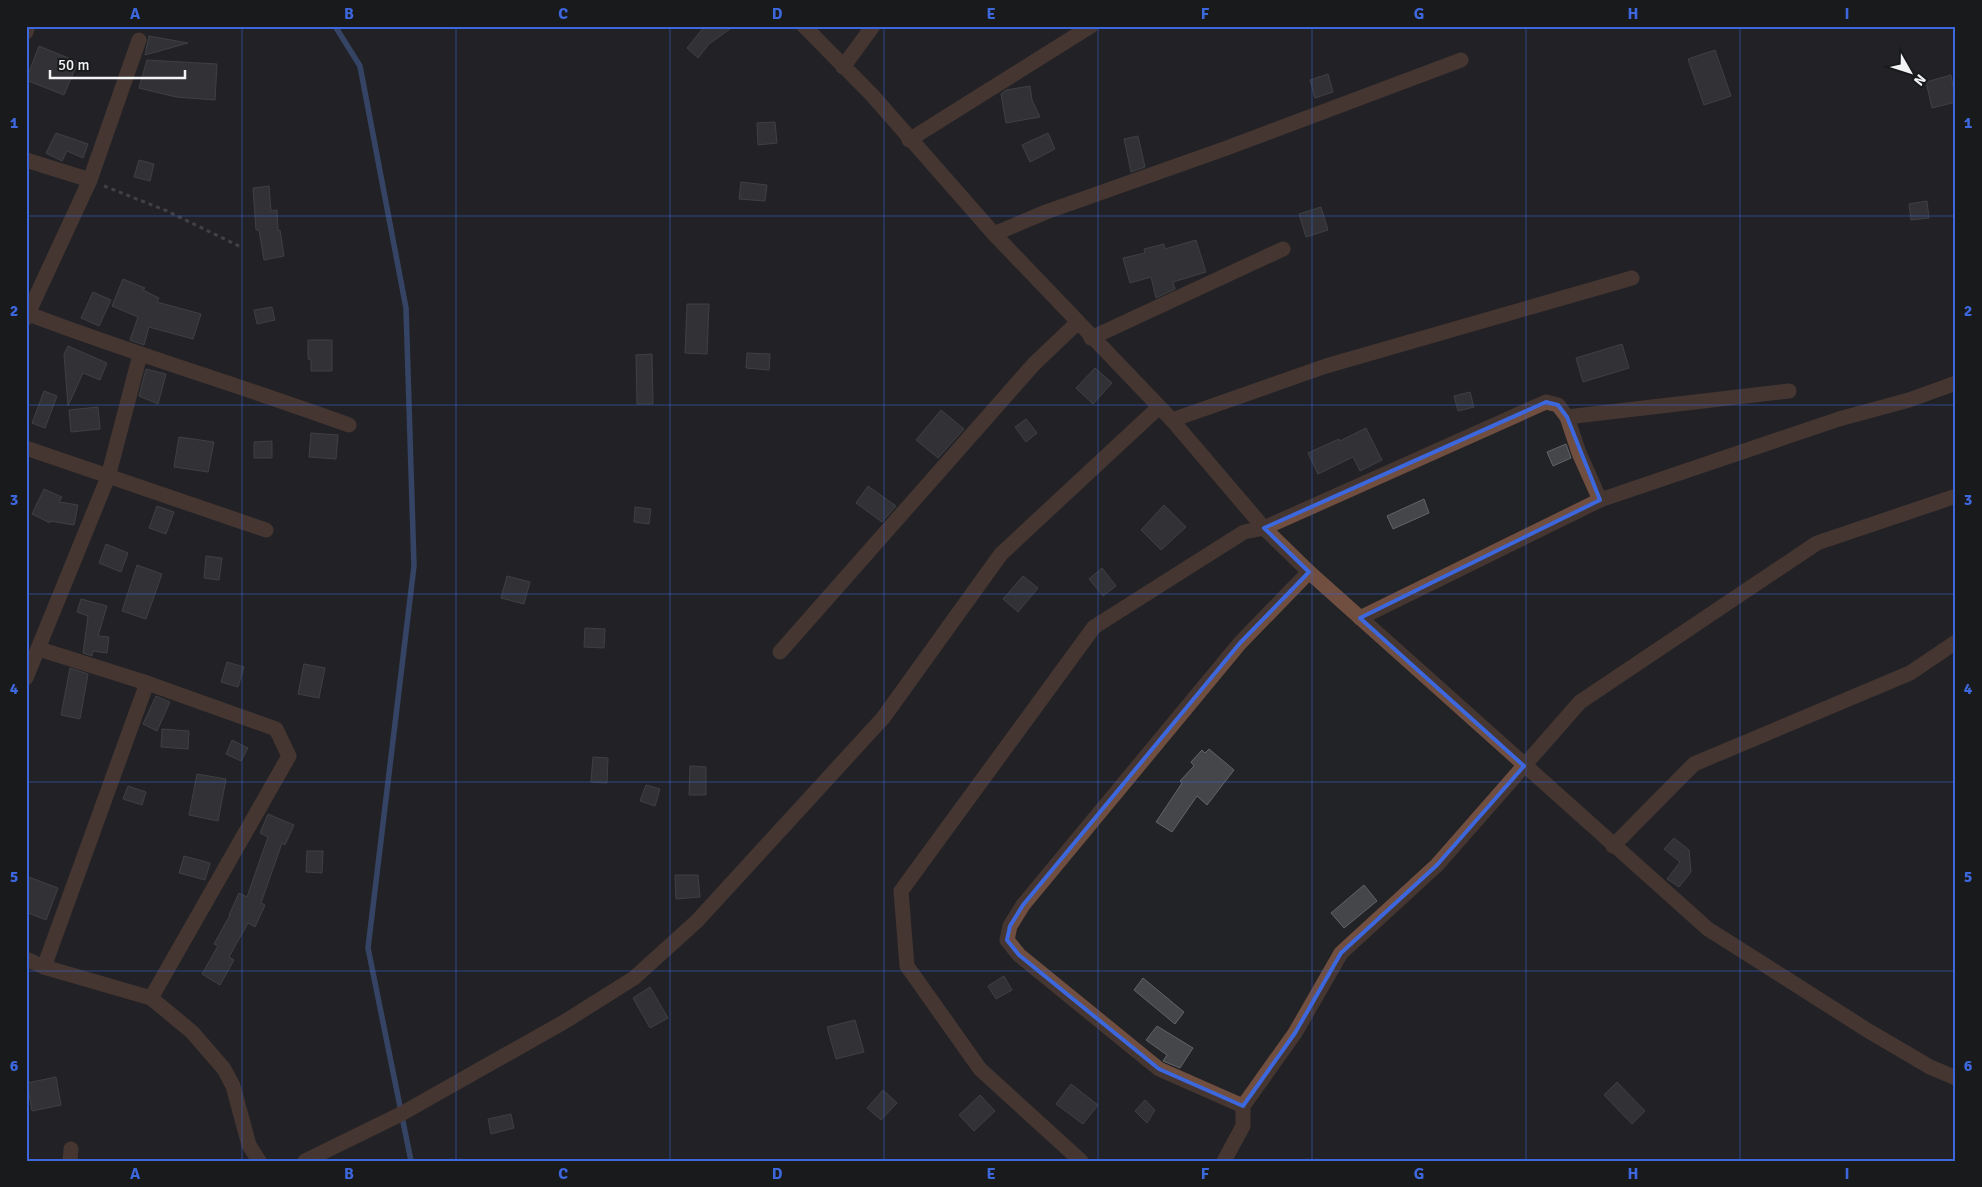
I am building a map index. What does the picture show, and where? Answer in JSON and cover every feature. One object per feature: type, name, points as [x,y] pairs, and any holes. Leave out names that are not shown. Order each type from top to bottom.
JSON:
[{"type":"street","points":[[26,32],[28,26]]},
{"type":"street","points":[[804,26],[872,95],[909,140],[994,234],[1077,323],[1172,420],[1264,528],[1308,572],[1708,929],[1875,1035],[1930,1068],[1956,1078]]},
{"type":"street","points":[[843,67],[873,26]]},
{"type":"street","points":[[909,140],[1091,26]]},
{"type":"street","points":[[139,40],[90,180],[27,315],[140,355],[268,395],[349,425]]},
{"type":"street","points":[[994,234],[1046,212],[1224,149],[1461,60]]},
{"type":"street","points":[[26,160],[90,180]]},
{"type":"street","points":[[1092,338],[1283,249]]},
{"type":"street","points":[[1172,420],[1326,366],[1632,278]]},
{"type":"street","points":[[780,652],[1034,364],[1077,323]]},
{"type":"street","points":[[26,678],[108,477],[140,355]]},
{"type":"street","points":[[1360,618],[1600,500],[1839,419],[1909,400],[1956,384]]},
{"type":"street","points":[[1567,417],[1789,391]]},
{"type":"street","points":[[1081,1161],[980,1069],[907,966],[901,891],[1094,627],[1244,532],[1264,528],[1546,402],[1558,405],[1567,417],[1579,453],[1600,500]]},
{"type":"street","points":[[305,1161],[402,1114],[564,1022],[634,978],[697,921],[883,718],[1001,554],[1159,407]]},
{"type":"street","points":[[26,448],[266,530]]},
{"type":"street","points":[[1224,1161],[1243,1126],[1243,1106],[1294,1033],[1341,953],[1437,865],[1580,702],[1818,543],[1956,496]]},
{"type":"street","points":[[1243,1106],[1160,1069],[1019,955],[1007,940],[1010,926],[1029,898],[1240,643],[1308,572]]},
{"type":"street","points":[[1613,846],[1694,764],[1910,673],[1956,642]]},
{"type":"street","points":[[39,649],[147,683],[276,729],[289,756],[152,998]]},
{"type":"street","points":[[44,967],[147,683]]},
{"type":"street","points":[[26,959],[44,967],[152,998],[192,1032],[224,1069],[234,1086],[249,1145],[259,1161]]},
{"type":"path","points":[[90,180],[167,211],[241,247]]},
{"type":"highlighted area","points":[[1546,402],[1558,405],[1567,417],[1600,500],[1360,618],[1524,766],[1437,865],[1341,953],[1295,1033],[1243,1106],[1159,1069],[1019,955],[1007,940],[1010,926],[1023,905],[1240,643],[1309,572],[1264,528]]},
{"type":"building","points":[[705,26],[734,26],[709,44],[698,58],[687,48]]},
{"type":"building","points":[[149,36],[188,43],[145,55]]},
{"type":"building","points":[[39,46],[78,62],[64,95],[26,80]]},
{"type":"building","points":[[1715,50],[1731,96],[1704,105],[1688,59]]},
{"type":"building","points":[[147,60],[217,64],[215,100],[176,97],[139,88]]},
{"type":"building","points":[[1328,74],[1333,92],[1315,98],[1310,80]]},
{"type":"building","points":[[1951,75],[1956,102],[1932,108],[1926,82]]},
{"type":"building","points":[[1030,86],[1032,100],[1040,117],[1006,123],[1001,94],[1006,90]]},
{"type":"building","points":[[775,122],[777,143],[758,145],[757,123]]},
{"type":"building","points":[[56,133],[88,144],[83,158],[67,151],[62,161],[46,153]]},
{"type":"building","points":[[1048,133],[1055,149],[1030,162],[1022,145]]},
{"type":"building","points":[[1138,136],[1145,167],[1131,172],[1124,139]]},
{"type":"building","points":[[139,160],[154,164],[150,181],[134,177]]},
{"type":"building","points":[[741,182],[767,185],[765,201],[739,199]]},
{"type":"building","points":[[269,186],[271,211],[277,210],[278,231],[280,230],[284,256],[264,260],[259,230],[256,230],[253,188]]},
{"type":"building","points":[[1927,201],[1929,218],[1911,220],[1909,204]]},
{"type":"building","points":[[1321,207],[1328,230],[1306,237],[1299,214]]},
{"type":"building","points":[[1196,240],[1206,272],[1173,282],[1175,289],[1156,298],[1151,277],[1130,283],[1123,258],[1145,253],[1144,249],[1164,244],[1165,249]]},
{"type":"building","points":[[123,279],[145,288],[143,290],[159,298],[157,302],[201,314],[193,339],[149,327],[144,345],[130,340],[138,317],[112,306]]},
{"type":"building","points":[[93,292],[111,300],[99,326],[81,318]]},
{"type":"building","points":[[687,304],[709,304],[707,354],[685,353]]},
{"type":"building","points":[[272,307],[275,320],[257,324],[254,310]]},
{"type":"building","points":[[308,340],[332,340],[332,371],[311,371],[311,360],[308,359]]},
{"type":"building","points":[[1622,344],[1629,368],[1583,382],[1576,358]]},
{"type":"building","points":[[68,346],[107,363],[100,380],[83,373],[68,406],[64,354]]},
{"type":"building","points":[[747,353],[770,354],[769,370],[746,368]]},
{"type":"building","points":[[652,354],[653,404],[637,404],[636,355]]},
{"type":"building","points":[[1095,368],[1112,383],[1093,404],[1076,388]]},
{"type":"building","points":[[146,369],[166,374],[158,404],[139,396]]},
{"type":"building","points":[[44,391],[57,396],[45,428],[32,423]]},
{"type":"building","points":[[1470,392],[1474,407],[1458,411],[1454,396]]},
{"type":"building","points":[[98,407],[100,429],[71,432],[69,410]]},
{"type":"building","points":[[941,410],[964,429],[938,458],[916,440]]},
{"type":"building","points":[[1026,419],[1037,433],[1026,442],[1015,427]]},
{"type":"building","points":[[1366,428],[1382,460],[1360,471],[1353,457],[1318,474],[1308,453],[1339,439],[1340,441]]},
{"type":"building","points":[[311,433],[338,435],[336,459],[309,457]]},
{"type":"building","points":[[179,437],[214,442],[208,472],[174,467]]},
{"type":"building","points":[[272,441],[272,458],[254,458],[254,442]]},
{"type":"building","points":[[1566,444],[1571,458],[1553,466],[1547,452]]},
{"type":"building","points":[[868,486],[896,506],[882,522],[856,503]]},
{"type":"building","points":[[44,489],[62,497],[59,502],[78,505],[74,525],[50,521],[50,523],[32,514]]},
{"type":"building","points":[[1424,499],[1429,513],[1393,529],[1387,516]]},
{"type":"building","points":[[1164,505],[1186,527],[1161,550],[1141,530]]},
{"type":"building","points":[[157,506],[174,512],[166,534],[149,528]]},
{"type":"building","points":[[635,507],[651,509],[649,524],[634,522]]},
{"type":"building","points":[[106,544],[128,553],[121,572],[99,563]]},
{"type":"building","points":[[206,556],[222,558],[219,580],[204,578]]},
{"type":"building","points":[[137,565],[162,574],[146,619],[122,611]]},
{"type":"building","points":[[1102,568],[1116,586],[1103,596],[1089,579]]},
{"type":"building","points":[[507,576],[530,582],[524,604],[501,598]]},
{"type":"building","points":[[1023,576],[1038,588],[1018,612],[1003,599]]},
{"type":"building","points":[[81,599],[107,606],[98,636],[109,637],[107,653],[93,651],[92,656],[83,653],[88,616],[77,612]]},
{"type":"building","points":[[585,628],[605,629],[604,648],[584,647]]},
{"type":"building","points":[[227,662],[244,667],[238,687],[221,682]]},
{"type":"building","points":[[304,664],[325,668],[319,698],[298,694]]},
{"type":"building","points":[[70,668],[88,674],[80,719],[61,715]]},
{"type":"building","points":[[156,696],[170,702],[157,731],[143,724]]},
{"type":"building","points":[[162,729],[189,731],[188,749],[161,747]]},
{"type":"building","points":[[232,740],[248,748],[241,761],[226,754]]},
{"type":"building","points":[[1209,749],[1234,770],[1207,805],[1197,796],[1172,832],[1156,822],[1182,783],[1180,781],[1194,766],[1191,762],[1202,750],[1205,753]]},
{"type":"building","points":[[593,757],[608,758],[607,783],[591,782]]},
{"type":"building","points":[[690,766],[706,767],[706,795],[689,795]]},
{"type":"building","points":[[197,774],[226,779],[218,821],[189,815]]},
{"type":"building","points":[[646,785],[660,789],[655,806],[640,801]]},
{"type":"building","points":[[128,786],[146,792],[142,805],[123,799]]},
{"type":"building","points":[[268,814],[294,825],[285,845],[282,843],[261,903],[265,905],[255,927],[248,923],[229,957],[234,960],[220,985],[202,974],[218,946],[214,944],[230,915],[239,893],[247,897],[268,837],[260,833]]},
{"type":"building","points":[[1674,838],[1689,850],[1691,872],[1679,887],[1667,879],[1680,862],[1664,849]]},
{"type":"building","points":[[307,851],[323,851],[322,873],[306,872]]},
{"type":"building","points":[[184,856],[210,863],[205,880],[179,873]]},
{"type":"building","points":[[675,875],[698,875],[700,897],[676,899]]},
{"type":"building","points":[[26,876],[58,888],[46,920],[26,912]]},
{"type":"building","points":[[1364,885],[1377,901],[1344,928],[1331,913]]},
{"type":"building","points":[[1004,976],[1012,990],[996,999],[988,986]]},
{"type":"building","points":[[1143,978],[1184,1012],[1175,1024],[1134,990]]},
{"type":"building","points":[[650,987],[668,1018],[650,1028],[633,998]]},
{"type":"building","points":[[855,1020],[864,1052],[836,1059],[827,1027]]},
{"type":"building","points":[[1157,1026],[1193,1048],[1180,1068],[1163,1061],[1167,1055],[1146,1040]]},
{"type":"building","points":[[56,1077],[61,1105],[32,1111],[27,1083]]},
{"type":"building","points":[[1617,1082],[1645,1111],[1632,1124],[1604,1095]]},
{"type":"building","points":[[1071,1084],[1098,1105],[1083,1124],[1056,1104]]},
{"type":"building","points":[[883,1090],[897,1103],[881,1120],[867,1108]]},
{"type":"building","points":[[980,1095],[995,1111],[974,1131],[959,1115]]},
{"type":"building","points":[[1145,1100],[1155,1110],[1147,1123],[1135,1111]]},
{"type":"building","points":[[511,1114],[514,1128],[491,1134],[488,1119]]},
{"type":"waterway","points":[[335,26],[360,66],[406,308],[414,566],[368,948],[411,1161]]}]
